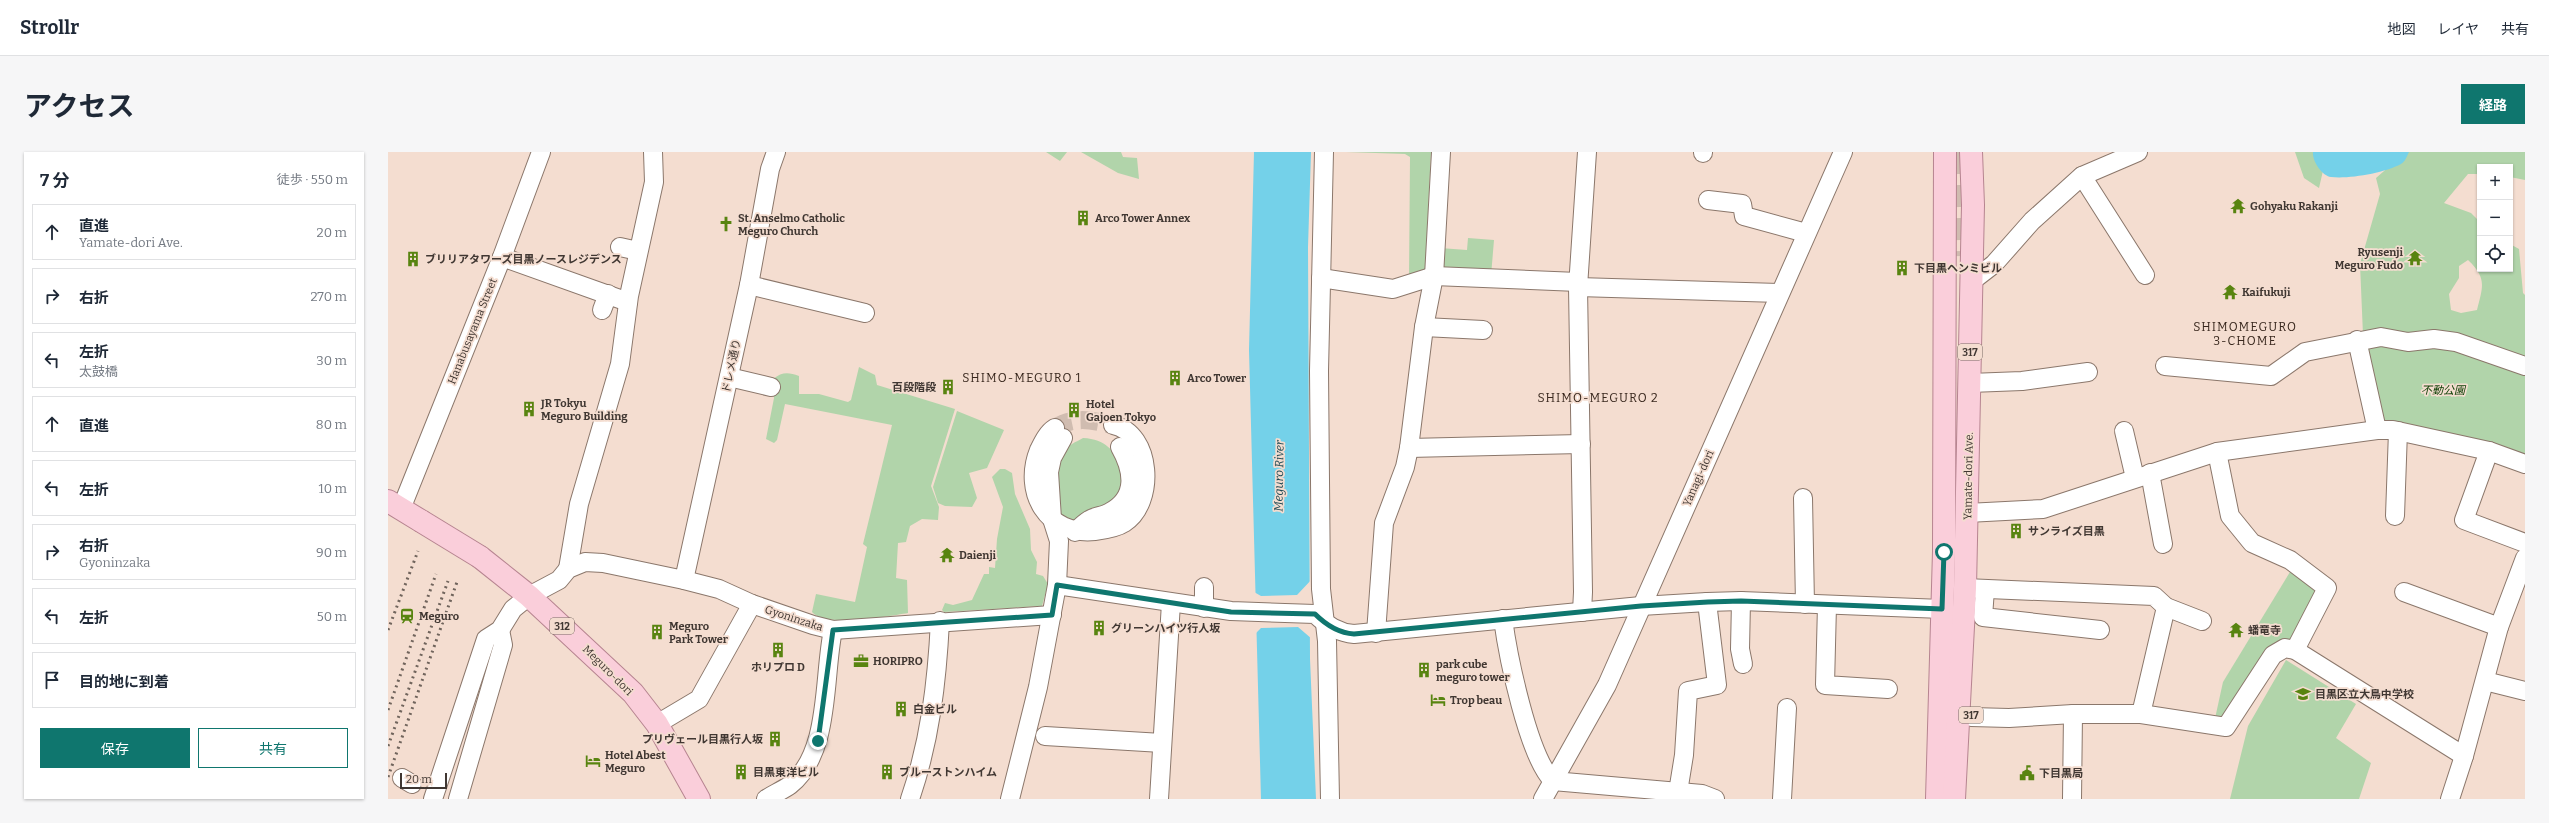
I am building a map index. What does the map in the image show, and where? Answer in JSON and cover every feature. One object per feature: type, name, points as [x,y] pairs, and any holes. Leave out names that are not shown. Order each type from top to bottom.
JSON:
[{"type":"main road","name":"317","points":[[1937,799],[1942,609],[1945,152]]},
{"type":"main road","name":"Yamate-dori Ave.","points":[[1954,799],[1964,631],[1975,588],[1967,513],[1973,205],[1971,152]]},
{"type":"main road","name":"Meguro-dori","points":[[394,505],[480,557],[529,596],[616,675],[657,724],[699,799]]},
{"type":"main road","name":"317","points":[[1964,631],[1971,717],[1970,799]]},
{"type":"main road","name":"317","points":[[1921,799],[1940,672]]},
{"type":"street","name":"Hanabusayama Street","points":[[394,505],[502,257],[541,152]]},
{"type":"street","points":[[433,799],[486,639],[500,630],[514,610],[529,596],[559,580],[568,569],[580,504],[620,364],[628,302],[654,182],[653,152]]},
{"type":"street","name":"ドレメ通り","points":[[684,580],[749,285],[770,169],[776,152]]},
{"type":"street","points":[[1324,152],[1319,371],[1319,618],[1327,641],[1330,799]]},
{"type":"street","points":[[1376,633],[1384,523],[1404,467],[1409,448],[1424,327],[1434,276],[1441,152]]},
{"type":"street","points":[[1582,152],[1578,285],[1582,612]]},
{"type":"street","name":"Yanagi-dori","points":[[1543,799],[1607,685],[1842,152]]},
{"type":"street","points":[[1972,281],[1994,264],[2032,221],[2082,176],[2138,152]]},
{"type":"street","points":[[2082,176],[2145,275]]},
{"type":"street","points":[[1708,200],[1742,204],[1744,216],[1806,233]]},
{"type":"street","points":[[620,247],[638,251]]},
{"type":"street","points":[[502,257],[605,302],[628,302]]},
{"type":"street","points":[[1321,278],[1393,289],[1434,276],[1578,285],[1779,293]]},
{"type":"street","points":[[749,285],[865,313]]},
{"type":"street","points":[[1424,327],[1483,330]]},
{"type":"street","points":[[2165,366],[2271,376],[2305,352],[2357,340],[2381,337],[2408,342],[2434,339],[2456,342],[2525,366]]},
{"type":"street","points":[[2357,340],[2377,430]]},
{"type":"street","points":[[1970,383],[2022,381],[2088,372]]},
{"type":"street","points":[[729,377],[771,387]]},
{"type":"street","points":[[1052,519],[1064,528],[1076,532],[1096,531],[1124,523],[1138,508],[1144,495],[1145,463],[1139,447],[1127,433],[1113,425]]},
{"type":"street","points":[[1967,513],[2043,509],[2217,452],[2377,430],[2398,431],[2489,451],[2525,464]]},
{"type":"street","points":[[2395,516],[2398,431]]},
{"type":"street","points":[[1010,799],[1038,687],[1057,585],[1059,554],[1057,532],[1052,519],[1038,500],[1034,490],[1034,462],[1042,444],[1050,432],[1059,433]]},
{"type":"street","points":[[2124,432],[2143,476],[2162,544]]},
{"type":"street","points":[[1409,448],[1581,444]]},
{"type":"street","points":[[1059,554],[1067,540],[1090,520],[1111,512],[1124,500],[1130,484],[1132,472],[1120,447]]},
{"type":"street","points":[[2489,451],[2464,520],[2525,543]]},
{"type":"street","points":[[2217,452],[2230,516],[2252,543],[2290,560],[2327,588],[2294,650]]},
{"type":"street","points":[[1803,498],[1805,604]]},
{"type":"street","points":[[2450,799],[2464,756],[2499,627],[2525,558]]},
{"type":"street","name":"Gyoninzaka","points":[[568,569],[585,562],[603,563],[684,580],[719,590],[752,604],[813,625],[833,630],[940,621],[1052,615]]},
{"type":"street","points":[[1057,585],[1204,608],[1319,618],[1345,633],[1376,633],[1641,606],[1708,602],[1741,601],[1942,609]]},
{"type":"street","points":[[1204,587],[1204,608]]},
{"type":"street","points":[[2100,630],[1983,617],[1975,588],[2154,596],[2166,607],[2202,621]]},
{"type":"street","points":[[2404,592],[2499,627]]},
{"type":"street","points":[[1741,601],[1740,649],[1743,664]]},
{"type":"street","points":[[1678,792],[1684,755],[1688,691],[1717,685],[1708,602]]},
{"type":"street","points":[[1159,799],[1171,603]]},
{"type":"street","points":[[657,724],[699,699],[752,604]]},
{"type":"street","points":[[1827,605],[1824,685],[1888,689]]},
{"type":"street","points":[[2142,714],[2166,607]]},
{"type":"street","points":[[1504,619],[1509,661],[1521,704],[1544,772],[1553,781],[1702,794],[1715,799]]},
{"type":"street","points":[[910,799],[925,751],[936,682],[940,621]]},
{"type":"street","points":[[458,799],[504,645],[500,630]]},
{"type":"street","points":[[766,799],[790,785],[806,766],[818,741],[833,630]]},
{"type":"street","points":[[1971,717],[2009,718],[2073,714],[2142,714],[2226,727],[2273,655],[2284,648],[2294,650],[2464,756]]},
{"type":"street","points":[[2484,681],[2525,691]]},
{"type":"street","points":[[1782,799],[1787,708]]},
{"type":"street","points":[[2072,799],[2073,714]]},
{"type":"street","points":[[1045,736],[1162,743]]},
{"type":"green space","points":[[1046,152],[1067,152],[1060,161]]},
{"type":"green space","points":[[1081,152],[1121,152],[1123,157],[1137,158],[1139,179],[1118,173]]},
{"type":"green space","points":[[1346,152],[1431,152],[1425,274],[1409,280],[1410,157],[1405,154]]},
{"type":"green space","points":[[2295,152],[2389,152],[2325,162],[2319,188],[2304,178]]},
{"type":"green space","name":"Ryusenji Meguro Fudo","points":[[2406,152],[2525,152],[2525,180],[2513,178],[2513,164],[2477,164],[2477,174],[2468,174],[2444,203],[2471,213],[2477,219],[2477,270],[2468,260],[2459,266],[2459,278],[2449,294],[2451,310],[2461,313],[2477,310],[2482,288],[2481,277],[2478,272],[2513,272],[2513,246],[2519,249],[2523,293],[2525,295],[2525,363],[2363,335],[2360,264],[2380,194],[2376,178]]},
{"type":"green space","points":[[1468,238],[1494,240],[1491,276],[1439,273],[1440,248],[1467,250]]},
{"type":"green space","name":"不動公園","points":[[2368,346],[2450,346],[2525,374],[2525,458],[2382,424]]},
{"type":"green space","points":[[859,367],[875,375],[877,385],[955,409],[931,486],[939,507],[938,520],[922,519],[910,526],[906,542],[898,543],[896,578],[907,580],[908,613],[858,620],[830,619],[819,617],[812,612],[816,594],[855,602],[867,547],[863,544],[892,425],[785,404],[777,440],[774,443],[766,439],[774,398],[773,379],[779,375],[788,373],[799,376],[799,394],[819,394],[848,402],[851,400]]},
{"type":"green space","points":[[957,411],[1004,430],[987,468],[969,473],[977,498],[972,507],[945,506],[938,503],[933,487]]},
{"type":"green space","points":[[1083,438],[1098,441],[1108,447],[1125,469],[1118,498],[1091,515],[1072,521],[1062,515],[1057,506],[1055,473],[1059,457],[1062,452]]},
{"type":"green space","points":[[1000,469],[1005,469],[1012,473],[1015,494],[1030,529],[1031,550],[1037,562],[1036,574],[1043,576],[1048,584],[1042,606],[944,612],[942,610],[945,603],[953,605],[972,600],[984,574],[989,574],[989,567],[995,568],[997,539],[1003,507],[992,477]]},
{"type":"green space","points":[[2293,567],[2323,592],[2294,643],[2226,725],[2214,723],[2223,682]]},
{"type":"green space","points":[[2286,660],[2356,704],[2336,738],[2371,763],[2359,799],[2230,799],[2248,726]]},
{"type":"water","name":"Meguro River","points":[[1254,152],[1311,152],[1308,247],[1310,659],[1316,799],[1261,799],[1249,350]]},
{"type":"water","points":[[2313,152],[2409,152],[2404,162],[2386,170],[2367,175],[2331,177],[2324,174],[2318,168],[2314,160]]},
{"type":"pier","points":[[1313,578],[1312,639],[1298,627],[1261,628],[1254,635],[1254,592],[1261,596],[1297,595]]},
{"type":"tunnel","points":[[1959,152],[1962,256]]},
{"type":"tunnel","points":[[1055,428],[1062,424],[1076,420],[1113,425]]},
{"type":"railway","points":[[388,630],[418,551]]},
{"type":"railway","points":[[388,710],[436,574]]},
{"type":"railway","points":[[388,746],[448,581]]},
{"type":"railway","points":[[388,777],[457,582]]},
{"type":"place","name":"Gohyaku Rakanji","points":[[2238,206]]},
{"type":"place","name":"Arco Tower Annex","points":[[1083,218]]},
{"type":"place","name":"St. Anselmo Catholic Meguro Church","points":[[726,224]]},
{"type":"place","name":"Ryusenji Meguro Fudo","points":[[2415,258]]},
{"type":"place","name":"ブリリアタワーズ目黒ノースレジデンス","points":[[413,259]]},
{"type":"place","name":"下目黒ヘンミビル","points":[[1902,268]]},
{"type":"place","name":"Kaifukuji","points":[[2230,292]]},
{"type":"place","name":"Arco Tower","points":[[1175,378]]},
{"type":"place","name":"百段階段","points":[[948,387]]},
{"type":"place","name":"JR Tokyu Meguro Building","points":[[529,409]]},
{"type":"place","name":"Hotel Gajoen Tokyo","points":[[1074,410]]},
{"type":"place","name":"サンライズ目黒","points":[[2016,531]]},
{"type":"place","name":"Daienji","points":[[947,555]]},
{"type":"place","name":"Meguro","points":[[407,616]]},
{"type":"place","name":"グリーンハイツ行人坂","points":[[1099,628]]},
{"type":"place","name":"蟠竜寺","points":[[2236,630]]},
{"type":"place","name":"Meguro Park Tower","points":[[657,632]]},
{"type":"place","name":"ホリプロ D","points":[[778,650]]},
{"type":"place","name":"HORIPRO","points":[[861,661]]},
{"type":"place","name":"park cube meguro tower","points":[[1424,670]]},
{"type":"place","name":"目黒区立大鳥中学校","points":[[2303,694]]},
{"type":"place","name":"Trop beau","points":[[1438,700]]},
{"type":"place","name":"白金ビル","points":[[901,709]]},
{"type":"place","name":"プリヴェール目黒行人坂","points":[[775,739]]},
{"type":"place","name":"Hotel Abest Meguro","points":[[593,761]]},
{"type":"place","name":"目黒東洋ビル","points":[[741,772]]},
{"type":"place","name":"ブルーストンハイム","points":[[887,772]]},
{"type":"place","name":"下目黒局","points":[[2027,773]]},
{"type":"district","name":"SHIMOMEGURO 3-CHOME","points":[[2245,334]]},
{"type":"district","name":"SHIMO-MEGURO 1","points":[[1022,378]]},
{"type":"district","name":"SHIMO-MEGURO 2","points":[[1598,398]]},
{"type":"route","points":[[818,741],[833,630],[940,621],[1052,615],[1057,585],[1231,612],[1315,614],[1323,623],[1345,633],[1354,634],[1641,606],[1708,602],[1741,601],[1942,609],[1944,552]]}]
